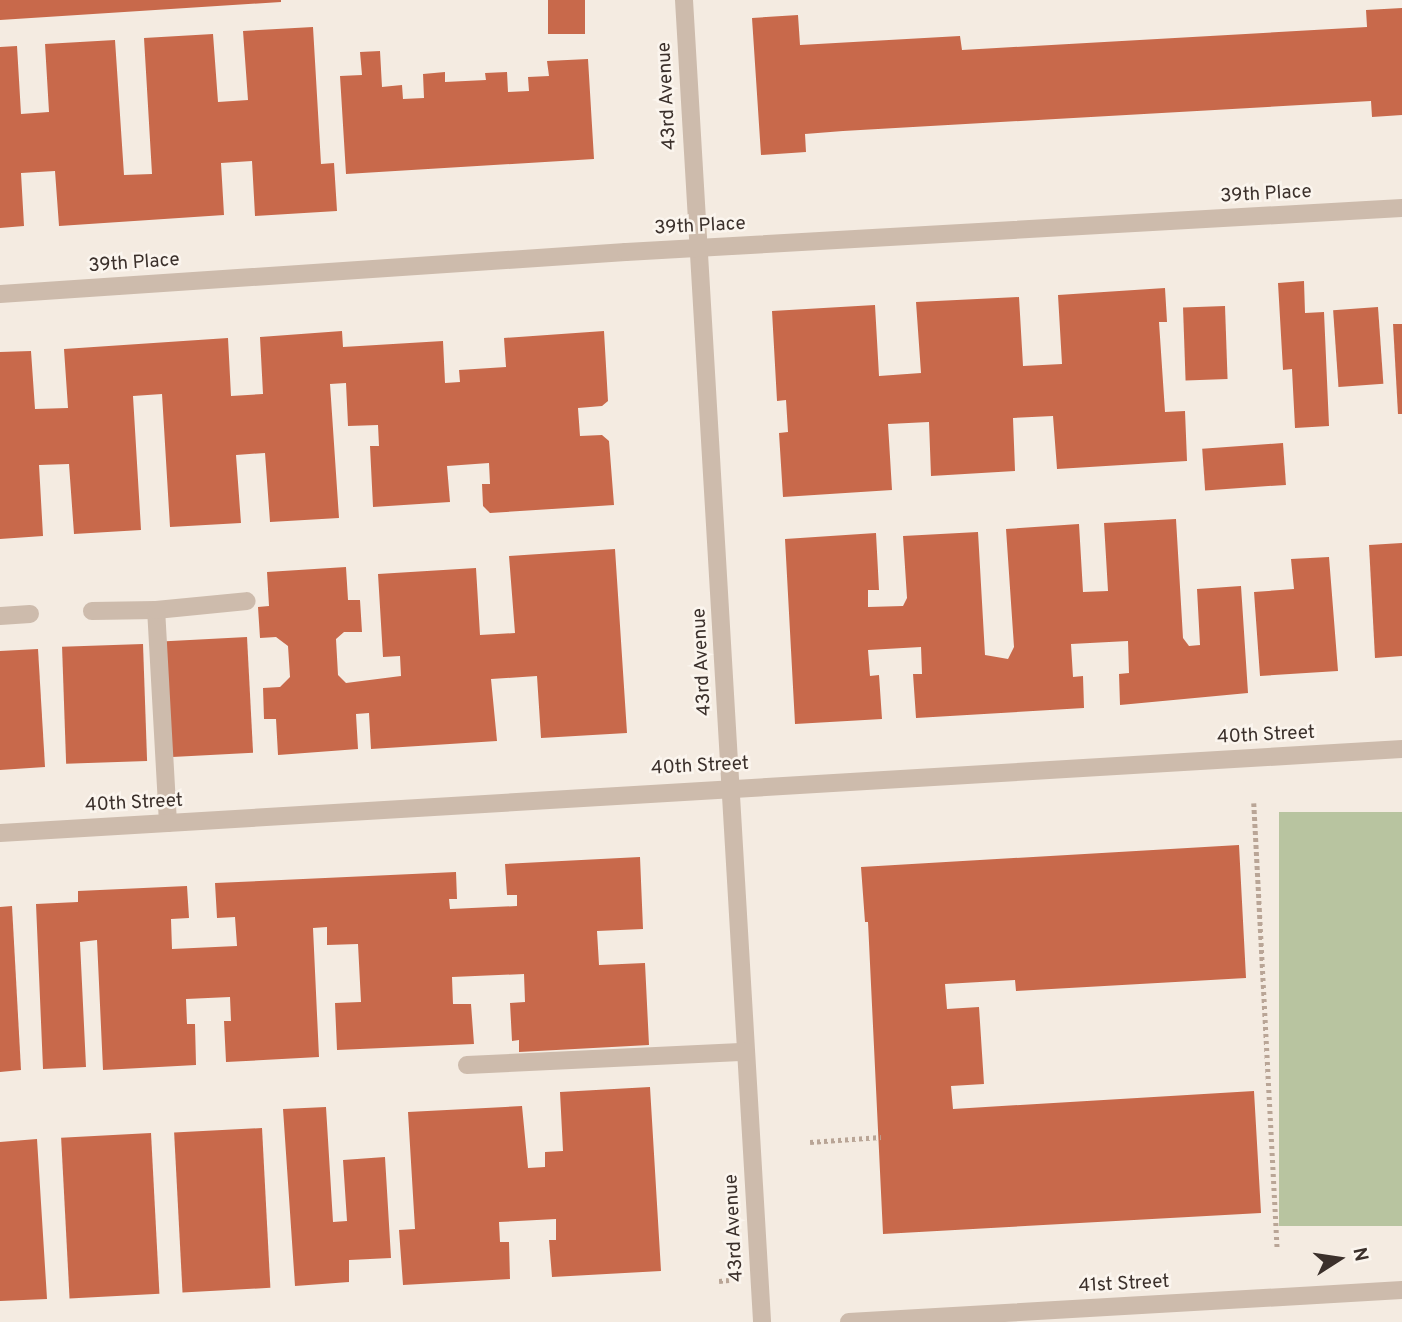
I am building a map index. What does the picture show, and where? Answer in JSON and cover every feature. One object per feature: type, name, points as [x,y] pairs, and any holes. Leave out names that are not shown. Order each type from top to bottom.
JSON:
[{"type":"street","name":"43rd Avenue","points":[[684,0],[762,1322]]},
{"type":"street","name":"39th Place","points":[[0,294],[698,249],[1402,208]]},
{"type":"street","points":[[92,611],[156,610],[247,601]]},
{"type":"street","points":[[156,610],[168,823]]},
{"type":"street","points":[[0,616],[30,614]]},
{"type":"street","name":"40th Street","points":[[0,833],[731,786],[1402,749]]},
{"type":"street","points":[[467,1065],[746,1052]]},
{"type":"street","name":"41st Street","points":[[849,1322],[1402,1290]]},
{"type":"path","points":[[1254,803],[1277,1248]]},
{"type":"path","points":[[810,1142],[881,1137]]},
{"type":"green space","points":[[1279,812],[1402,812],[1402,1226],[1279,1226]]},
{"type":"building","points":[[0,0],[281,0],[281,2],[0,20]]},
{"type":"building","points":[[548,0],[585,0],[585,34],[548,34]]},
{"type":"building","points":[[1402,8],[1402,115],[1372,117],[1371,101],[843,131],[805,134],[806,152],[761,155],[752,18],[798,15],[800,45],[960,36],[962,50],[1367,27],[1366,10]]},
{"type":"building","points":[[313,27],[321,164],[334,163],[337,211],[255,216],[252,161],[221,163],[224,215],[59,226],[55,171],[21,173],[24,226],[0,228],[0,47],[17,46],[21,114],[49,112],[45,44],[115,40],[124,175],[152,174],[144,38],[213,34],[218,102],[248,100],[243,31]]},
{"type":"building","points":[[380,51],[382,87],[402,85],[403,99],[424,98],[423,74],[445,72],[445,82],[486,80],[485,73],[507,72],[508,92],[529,91],[528,77],[549,76],[547,61],[588,59],[594,159],[346,174],[340,76],[362,75],[360,52]]},
{"type":"building","points":[[1304,281],[1305,313],[1324,312],[1329,426],[1295,428],[1292,369],[1283,370],[1278,283]]},
{"type":"building","points":[[1165,288],[1167,322],[1159,322],[1165,412],[1185,411],[1187,461],[1057,469],[1053,416],[1013,418],[1015,471],[931,476],[929,422],[888,424],[892,490],[783,497],[779,433],[788,432],[786,400],[777,401],[772,311],[875,305],[879,376],[921,373],[916,302],[1019,297],[1023,366],[1062,364],[1058,295]]},
{"type":"building","points":[[1225,306],[1228,379],[1186,380],[1183,307]]},
{"type":"building","points":[[1378,307],[1383,384],[1338,387],[1333,310]]},
{"type":"building","points":[[1393,324],[1402,324],[1402,414],[1398,414]]},
{"type":"building","points":[[342,331],[343,347],[443,341],[445,383],[460,382],[459,370],[506,367],[504,338],[604,331],[608,401],[602,406],[578,408],[580,436],[602,435],[609,441],[614,505],[490,513],[483,506],[482,484],[490,484],[489,463],[447,466],[450,502],[373,507],[370,446],[379,446],[378,425],[348,426],[346,383],[330,384],[339,518],[270,522],[265,453],[236,455],[241,523],[170,527],[162,394],[133,396],[141,530],[74,534],[69,464],[39,465],[43,536],[0,539],[0,352],[31,351],[35,409],[68,408],[64,349],[228,338],[231,396],[263,394],[260,337]]},
{"type":"building","points":[[1283,443],[1286,485],[1205,491],[1202,449]]},
{"type":"building","points":[[1176,519],[1183,638],[1189,646],[1200,645],[1197,589],[1241,586],[1248,693],[1120,705],[1119,674],[1129,673],[1128,641],[1071,644],[1073,677],[1083,676],[1084,708],[916,718],[913,674],[922,674],[921,647],[868,650],[870,676],[879,675],[882,719],[795,724],[785,539],[876,533],[879,590],[868,590],[868,607],[903,606],[907,598],[903,536],[978,532],[985,655],[1008,659],[1014,647],[1006,529],[1079,524],[1083,592],[1108,591],[1104,523]]},
{"type":"building","points":[[1402,543],[1402,656],[1375,658],[1369,545]]},
{"type":"building","points":[[615,549],[627,733],[541,738],[537,676],[491,679],[497,741],[371,749],[369,713],[356,714],[358,749],[278,755],[276,719],[264,719],[263,688],[280,687],[290,677],[288,646],[276,637],[260,638],[258,607],[269,606],[267,572],[346,567],[348,600],[360,600],[362,632],[344,632],[336,639],[338,675],[346,683],[401,676],[400,656],[383,657],[378,574],[476,568],[480,635],[515,633],[509,556]]},
{"type":"building","points":[[1329,557],[1338,671],[1260,676],[1254,592],[1294,589],[1291,559]]},
{"type":"building","points":[[247,637],[253,753],[172,757],[166,641]]},
{"type":"building","points":[[143,644],[147,761],[66,764],[62,647]]},
{"type":"building","points":[[38,649],[45,767],[0,770],[0,651]]},
{"type":"building","points":[[1239,845],[1246,978],[1016,991],[1015,980],[945,984],[947,1009],[979,1007],[984,1084],[951,1086],[953,1109],[1254,1091],[1261,1213],[883,1234],[868,922],[865,922],[861,867]]},
{"type":"building","points":[[640,857],[643,929],[597,931],[599,965],[645,963],[649,1045],[519,1052],[519,1040],[512,1041],[510,1003],[525,1002],[524,974],[452,977],[453,1004],[471,1004],[474,1044],[337,1050],[335,1003],[361,1002],[358,944],[327,945],[327,927],[313,928],[319,1057],[226,1062],[224,1021],[231,1021],[230,997],[186,999],[187,1024],[195,1024],[196,1065],[103,1070],[97,940],[80,942],[86,1067],[43,1069],[36,904],[78,902],[78,891],[187,886],[189,918],[171,919],[172,949],[237,946],[235,917],[217,918],[215,883],[456,872],[457,899],[449,899],[450,909],[517,906],[517,895],[507,895],[505,864]]},
{"type":"building","points":[[12,906],[21,1070],[0,1072],[0,907]]},
{"type":"building","points":[[650,1087],[661,1271],[552,1277],[549,1240],[556,1240],[556,1219],[499,1222],[500,1242],[509,1242],[510,1279],[403,1285],[399,1230],[415,1229],[408,1112],[522,1106],[528,1168],[545,1167],[545,1152],[563,1151],[560,1092]]},
{"type":"building","points":[[326,1107],[333,1222],[347,1221],[343,1160],[385,1157],[391,1258],[349,1260],[349,1282],[295,1286],[283,1109]]},
{"type":"building","points":[[262,1128],[270,1288],[182,1292],[174,1133]]},
{"type":"building","points":[[151,1133],[159,1294],[70,1298],[61,1138]]},
{"type":"building","points":[[37,1139],[47,1299],[0,1301],[0,1142]]}]
